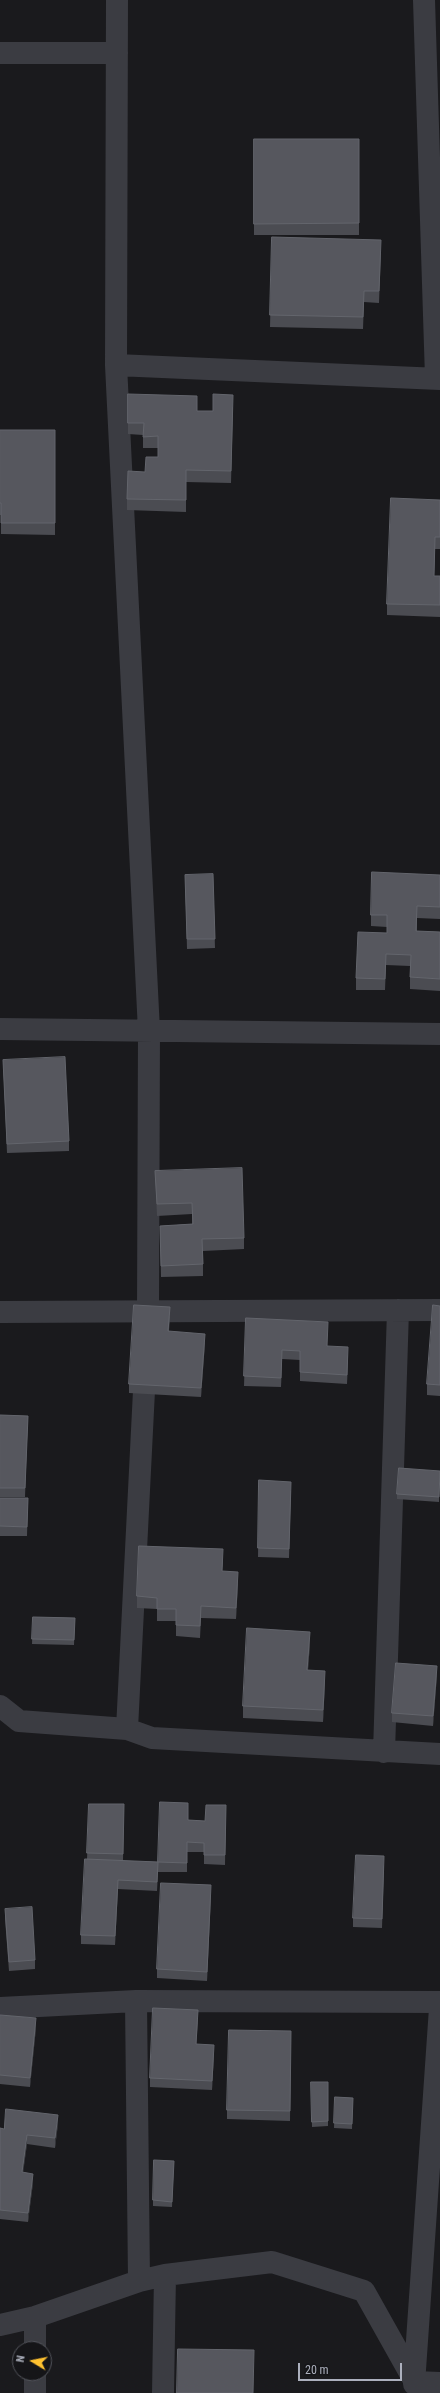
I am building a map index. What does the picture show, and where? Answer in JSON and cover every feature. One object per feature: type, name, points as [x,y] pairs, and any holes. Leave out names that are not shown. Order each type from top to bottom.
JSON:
[{"type":"street","points":[[116,0],[116,365],[149,1031],[148,1311],[127,1729]]},
{"type":"street","points":[[116,365],[438,378],[424,0]]},
{"type":"street","points":[[0,53],[117,53]]},
{"type":"street","points":[[0,1029],[440,1034]]},
{"type":"street","points":[[384,1752],[398,1310]]},
{"type":"street","points":[[0,1312],[440,1310]]},
{"type":"street","points":[[0,1706],[19,1721],[127,1729],[152,1738],[440,1754]]},
{"type":"street","points":[[0,2008],[136,2001],[440,2002]]},
{"type":"street","points":[[136,2001],[139,2281]]},
{"type":"street","points":[[413,2387],[440,2008]]},
{"type":"street","points":[[0,2325],[35,2317],[139,2281],[165,2275],[272,2262],[364,2291],[413,2387]]},
{"type":"street","points":[[163,2393],[165,2275]]},
{"type":"street","points":[[35,2317],[35,2341]]},
{"type":"street","points":[[35,2381],[35,2393]]},
{"type":"street","points":[[413,2387],[440,2383]]},
{"type":"building","points":[[254,139],[359,139],[359,223],[254,224]]},
{"type":"building","points":[[272,237],[381,240],[379,291],[364,291],[363,317],[270,315]]},
{"type":"building","points":[[128,394],[197,396],[197,411],[213,411],[213,394],[233,395],[231,471],[186,470],[186,500],[127,499],[128,471],[145,472],[146,457],[158,457],[158,436],[143,437],[144,423],[128,423]]},
{"type":"building","points":[[0,430],[55,430],[55,523],[1,523]]},
{"type":"building","points":[[391,498],[440,500],[440,537],[435,537],[434,576],[440,576],[440,605],[387,604]]},
{"type":"building","points":[[372,872],[440,875],[440,907],[417,906],[416,931],[440,932],[440,979],[410,977],[411,955],[386,954],[385,979],[356,978],[358,932],[387,933],[387,915],[371,915]]},
{"type":"building","points":[[213,874],[215,939],[187,939],[185,875]]},
{"type":"building","points":[[65,1057],[69,1141],[7,1144],[3,1060]]},
{"type":"building","points":[[242,1168],[244,1238],[202,1239],[203,1264],[161,1266],[160,1226],[193,1224],[192,1203],[157,1204],[155,1171]]},
{"type":"building","points":[[134,1305],[170,1307],[168,1331],[205,1334],[201,1388],[129,1384]]},
{"type":"building","points":[[433,1305],[440,1306],[440,1385],[427,1384]]},
{"type":"building","points":[[246,1318],[328,1322],[327,1346],[348,1347],[347,1375],[300,1372],[300,1351],[282,1350],[281,1378],[244,1376]]},
{"type":"building","points":[[0,1415],[28,1416],[25,1488],[0,1488]]},
{"type":"building","points":[[399,1468],[440,1471],[439,1497],[397,1494]]},
{"type":"building","points":[[259,1480],[291,1482],[289,1549],[258,1548]]},
{"type":"building","points":[[0,1498],[28,1498],[27,1527],[0,1526]]},
{"type":"building","points":[[139,1546],[223,1549],[222,1571],[238,1572],[236,1608],[201,1606],[200,1626],[176,1625],[176,1609],[157,1609],[157,1598],[137,1596]]},
{"type":"building","points":[[33,1617],[75,1618],[74,1640],[32,1639]]},
{"type":"building","points":[[247,1628],[310,1632],[307,1670],[325,1671],[323,1710],[243,1706]]},
{"type":"building","points":[[396,1663],[437,1666],[433,1716],[392,1713]]},
{"type":"building","points":[[160,1802],[188,1803],[188,1820],[205,1821],[206,1805],[226,1805],[225,1855],[204,1855],[204,1843],[187,1842],[187,1863],[158,1862]]},
{"type":"building","points":[[89,1804],[124,1804],[123,1854],[87,1853]]},
{"type":"building","points":[[356,1855],[384,1856],[382,1919],[353,1918]]},
{"type":"building","points":[[85,1859],[158,1862],[157,1882],[118,1880],[115,1936],[81,1935]]},
{"type":"building","points":[[161,1883],[211,1885],[207,1972],[157,1969]]},
{"type":"building","points":[[32,1907],[35,1960],[9,1962],[5,1909]]},
{"type":"building","points":[[153,2008],[198,2010],[196,2044],[214,2045],[212,2081],[150,2078]]},
{"type":"building","points":[[0,2015],[36,2018],[30,2078],[0,2075]]},
{"type":"building","points":[[229,2030],[291,2031],[290,2111],[227,2110]]},
{"type":"building","points":[[311,2082],[328,2082],[328,2121],[312,2122]]},
{"type":"building","points":[[335,2097],[353,2098],[352,2124],[334,2123]]},
{"type":"building","points":[[6,2109],[58,2115],[55,2138],[27,2135],[22,2172],[33,2174],[28,2213],[0,2210],[0,2128],[4,2129]]},
{"type":"building","points":[[154,2160],[174,2161],[172,2202],[153,2200]]},
{"type":"building","points":[[178,2349],[254,2350],[253,2393],[177,2393]]}]
